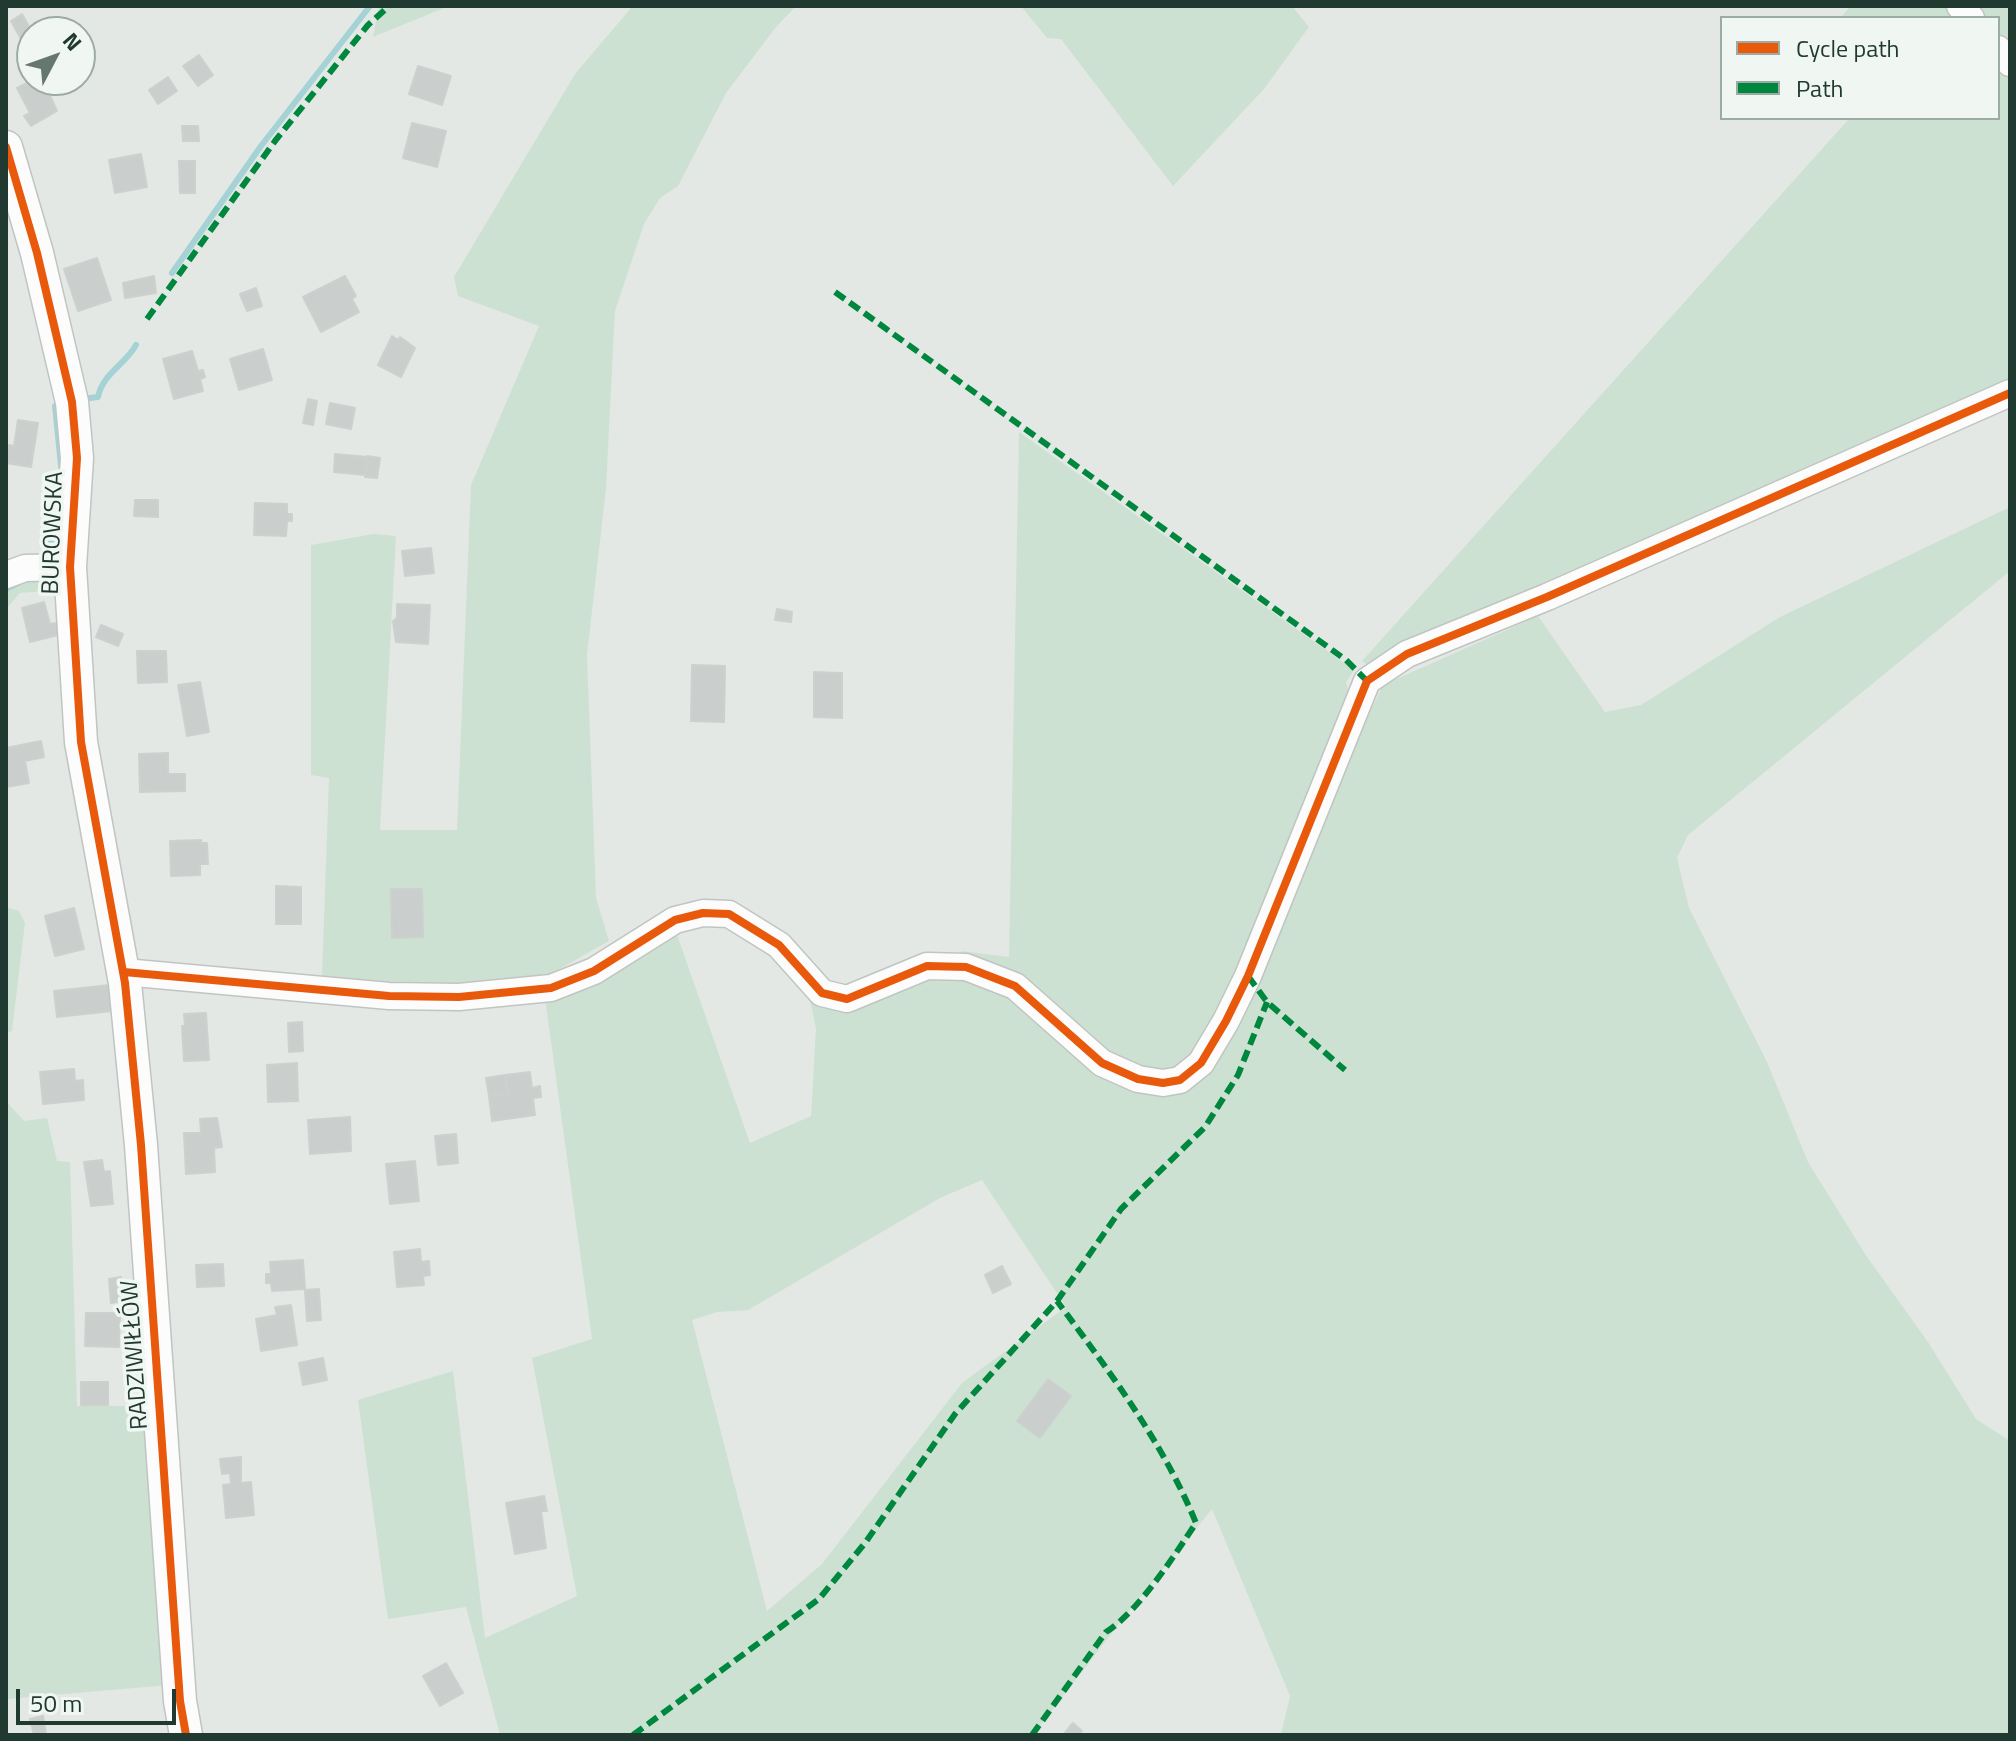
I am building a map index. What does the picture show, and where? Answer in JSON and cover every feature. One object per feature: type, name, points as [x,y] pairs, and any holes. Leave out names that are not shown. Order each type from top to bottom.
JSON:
[{"type":"street","name":"BUROWSKA","points":[[6,147],[37,253],[72,402],[77,458],[70,567],[81,742],[124,972]]},
{"type":"street","points":[[124,972],[389,996],[459,997],[551,988],[594,971],[675,920],[703,913],[729,914],[779,945],[822,993],[847,999],[927,966],[966,967],[1015,986],[1102,1063],[1138,1079],[1163,1083],[1180,1080],[1201,1063],[1248,976],[1367,681],[1407,654],[1561,591],[2010,393]]},
{"type":"street","points":[[6,575],[25,568],[70,567]]},
{"type":"street","name":"RADZIWIŁŁÓW","points":[[124,972],[142,1160],[179,1685],[186,1735]]},
{"type":"green space","points":[[379,6],[449,6],[373,37]]},
{"type":"green space","points":[[629,6],[796,6],[776,27],[726,93],[678,186],[660,198],[644,224],[615,311],[606,488],[587,655],[596,898],[609,941],[547,976],[453,987],[322,976],[329,778],[311,775],[311,545],[373,534],[396,536],[380,830],[457,830],[471,485],[539,326],[458,296],[454,277],[575,74],[631,8]]},
{"type":"green space","points":[[1021,6],[1292,6],[1309,27],[1264,89],[1173,186],[1061,39],[1047,38]]},
{"type":"green space","points":[[1851,6],[1947,6],[1960,16],[1842,16]]},
{"type":"green space","points":[[1967,6],[2010,6],[2010,61],[2000,48],[2000,16],[1974,16]]},
{"type":"green space","points":[[2000,66],[2010,79],[2010,383],[1370,667],[1362,661],[1848,120],[2000,120]]},
{"type":"green space","points":[[1019,432],[1354,670],[1346,682],[1351,702],[1203,1055],[1177,1076],[1143,1075],[961,962],[961,951],[1009,957]]},
{"type":"green space","points":[[2010,507],[2010,571],[1688,835],[1677,858],[1689,908],[1767,1062],[1808,1162],[1865,1254],[1928,1342],[1976,1419],[2010,1441],[2010,1735],[1281,1735],[1290,1696],[1212,1509],[1033,1735],[500,1735],[466,1607],[388,1619],[358,1400],[453,1371],[485,1638],[577,1596],[532,1358],[592,1339],[545,998],[675,929],[750,1143],[811,1116],[816,1029],[809,994],[929,970],[1011,992],[1097,1068],[1185,1085],[1279,901],[1383,685],[1538,616],[1605,712],[1641,705],[1780,617]],"holes":[[[982,1180],[1066,1307],[962,1383],[822,1564],[767,1611],[692,1320],[717,1312],[748,1310],[940,1198]]]},
{"type":"green space","points":[[34,576],[58,590],[20,593],[6,609],[6,585]]},
{"type":"green space","points":[[6,907],[19,911],[25,923],[12,1031],[6,1033]]},
{"type":"green space","points":[[6,1101],[24,1121],[47,1118],[57,1161],[70,1162],[77,1406],[148,1406],[170,1685],[6,1699]]},
{"type":"building","points":[[199,55],[213,75],[198,86],[183,66]]},
{"type":"building","points":[[418,66],[451,76],[442,105],[409,94]]},
{"type":"building","points":[[168,77],[177,91],[158,104],[149,90]]},
{"type":"building","points":[[21,96],[50,96],[57,111],[31,126],[24,116],[30,113]]},
{"type":"building","points":[[412,123],[446,131],[437,167],[403,158]]},
{"type":"building","points":[[182,126],[198,126],[199,141],[183,141]]},
{"type":"building","points":[[141,154],[147,187],[115,193],[109,160]]},
{"type":"building","points":[[179,161],[195,161],[195,193],[180,193]]},
{"type":"building","points":[[97,258],[111,300],[78,311],[64,269]]},
{"type":"building","points":[[154,276],[156,293],[125,298],[123,283]]},
{"type":"building","points":[[345,276],[356,296],[352,299],[359,312],[321,332],[303,297]]},
{"type":"building","points":[[256,288],[262,306],[247,311],[240,294]]},
{"type":"building","points":[[392,336],[398,340],[400,337],[415,348],[401,377],[378,365]]},
{"type":"building","points":[[263,349],[272,380],[239,390],[230,359]]},
{"type":"building","points":[[192,351],[198,371],[203,370],[205,377],[200,379],[203,391],[174,399],[163,359]]},
{"type":"building","points":[[308,399],[317,401],[313,425],[303,423]]},
{"type":"building","points":[[330,403],[355,408],[351,429],[326,424]]},
{"type":"building","points":[[18,420],[38,423],[31,467],[6,463],[9,445],[14,446]]},
{"type":"building","points":[[335,454],[367,457],[365,475],[334,472]]},
{"type":"building","points":[[367,456],[380,458],[377,478],[365,477]]},
{"type":"building","points":[[135,500],[158,500],[158,517],[134,516]]},
{"type":"building","points":[[255,503],[287,504],[287,514],[292,514],[292,521],[287,521],[286,536],[254,535]]},
{"type":"building","points":[[431,548],[434,573],[405,576],[402,551]]},
{"type":"building","points":[[44,602],[50,624],[55,623],[58,635],[30,642],[22,608]]},
{"type":"building","points":[[397,604],[430,605],[428,644],[396,642],[393,621],[397,618]]},
{"type":"building","points":[[777,609],[792,612],[791,622],[775,620]]},
{"type":"building","points":[[101,625],[123,634],[118,646],[96,637]]},
{"type":"building","points":[[137,651],[166,651],[167,682],[138,683]]},
{"type":"building","points":[[692,665],[725,666],[724,722],[691,721]]},
{"type":"building","points":[[814,672],[842,673],[842,718],[814,717]]},
{"type":"building","points":[[200,682],[209,732],[187,736],[178,685]]},
{"type":"building","points":[[41,741],[44,757],[25,761],[29,783],[6,787],[6,748]]},
{"type":"building","points":[[168,753],[168,774],[185,774],[185,791],[140,792],[139,754]]},
{"type":"building","points":[[201,840],[201,843],[207,843],[208,864],[200,864],[200,875],[171,876],[170,841]]},
{"type":"building","points":[[276,886],[301,887],[301,924],[276,924]]},
{"type":"building","points":[[391,889],[422,889],[423,937],[392,938]]},
{"type":"building","points":[[74,908],[84,949],[55,956],[45,916]]},
{"type":"building","points":[[110,985],[112,1011],[57,1017],[54,991]]},
{"type":"building","points":[[206,1013],[209,1060],[184,1061],[184,1014]]},
{"type":"building","points":[[302,1022],[303,1051],[289,1052],[288,1023]]},
{"type":"building","points":[[297,1063],[298,1101],[268,1102],[267,1065]]},
{"type":"building","points":[[74,1069],[75,1081],[83,1080],[84,1100],[43,1104],[40,1072]]},
{"type":"building","points":[[530,1072],[532,1088],[540,1086],[541,1097],[533,1098],[535,1115],[492,1121],[489,1096],[508,1094],[505,1075]]},
{"type":"building","points":[[505,1075],[508,1094],[489,1096],[486,1078]]},
{"type":"building","points":[[350,1117],[351,1151],[310,1154],[308,1120]]},
{"type":"building","points":[[217,1118],[222,1147],[214,1148],[215,1172],[186,1174],[184,1133],[201,1133],[200,1119]]},
{"type":"building","points":[[456,1134],[458,1163],[438,1165],[435,1136]]},
{"type":"building","points":[[102,1160],[104,1172],[110,1171],[113,1204],[91,1206],[84,1162]]},
{"type":"building","points":[[415,1161],[419,1201],[390,1204],[386,1164]]},
{"type":"building","points":[[420,1249],[421,1262],[429,1261],[430,1275],[423,1276],[424,1285],[397,1287],[394,1252]]},
{"type":"building","points":[[303,1260],[305,1289],[272,1291],[271,1283],[266,1283],[266,1274],[271,1274],[270,1262]]},
{"type":"building","points":[[223,1264],[224,1286],[197,1287],[196,1265]]},
{"type":"building","points":[[1002,1266],[1011,1284],[993,1293],[985,1275]]},
{"type":"building","points":[[121,1277],[123,1301],[111,1303],[109,1279]]},
{"type":"building","points":[[319,1289],[321,1320],[307,1321],[305,1290]]},
{"type":"building","points":[[291,1305],[297,1345],[261,1351],[256,1319],[277,1315],[275,1307]]},
{"type":"building","points":[[86,1313],[120,1313],[119,1347],[85,1346]]},
{"type":"building","points":[[323,1358],[327,1380],[303,1385],[299,1363]]},
{"type":"building","points":[[1048,1379],[1071,1396],[1040,1438],[1017,1421]]},
{"type":"building","points":[[81,1382],[108,1382],[108,1405],[81,1405]]},
{"type":"building","points":[[241,1457],[241,1483],[251,1482],[254,1515],[226,1518],[223,1485],[231,1484],[230,1473],[222,1474],[220,1459]]},
{"type":"building","points":[[544,1496],[547,1511],[541,1511],[546,1548],[515,1554],[506,1503]]},
{"type":"building","points":[[446,1663],[463,1693],[440,1706],[423,1676]]},
{"type":"building","points":[[43,1716],[46,1734],[34,1735],[30,1719]]},
{"type":"building","points":[[1073,1723],[1082,1731],[1078,1735],[1063,1735]]},
{"type":"waterway","points":[[172,273],[261,146],[370,6]]},
{"type":"waterway","points":[[90,398],[98,397],[109,375],[136,345]]},
{"type":"waterway","points":[[55,406],[61,466]]},
{"type":"waterway","points":[[43,552],[60,529]]},
{"type":"waterway","points":[[6,589],[18,583]]},
{"type":"marked path","points":[[147,319],[275,141],[368,25],[389,6]]},
{"type":"marked path","points":[[835,292],[1346,660],[1367,681]]},
{"type":"marked path","points":[[1248,976],[1267,1002],[1345,1070]]},
{"type":"marked path","points":[[633,1735],[819,1599],[865,1543],[955,1414],[1057,1301],[1121,1209],[1205,1127],[1238,1075],[1267,1002]]},
{"type":"marked path","points":[[1032,1735],[1106,1632],[1143,1597],[1196,1523],[1151,1436],[1057,1301]]},
{"type":"cycle path","points":[[6,147],[37,253],[72,402],[77,458],[70,567],[81,742],[125,983],[141,1145],[180,1701],[186,1735]]},
{"type":"cycle path","points":[[124,972],[389,996],[459,997],[551,988],[594,971],[675,920],[703,913],[729,914],[779,945],[822,993],[847,999],[927,966],[966,967],[1015,986],[1102,1063],[1138,1079],[1163,1083],[1180,1080],[1201,1063],[1248,976],[1367,681],[1407,654],[1547,597],[2010,393]]}]
